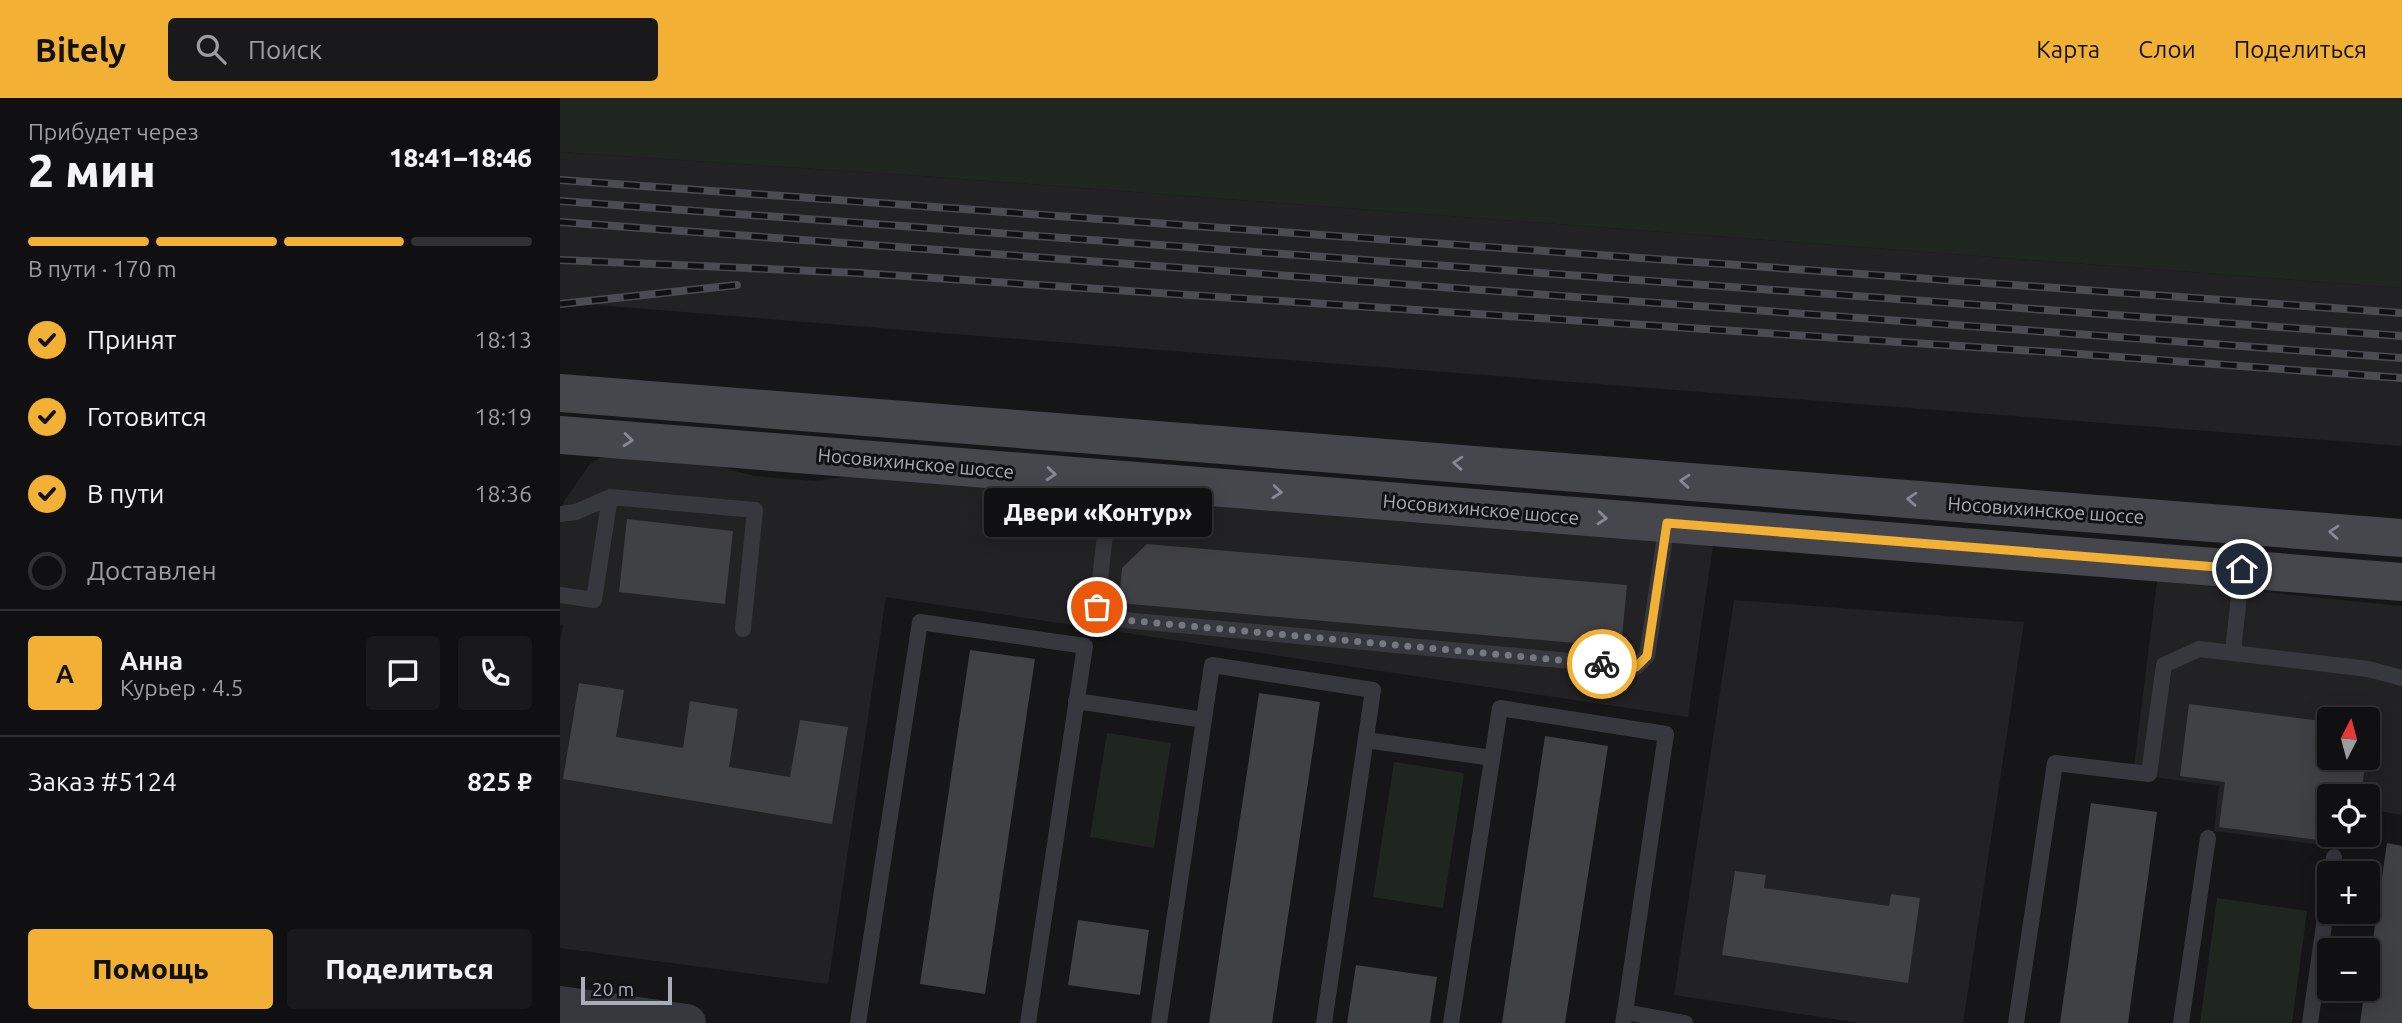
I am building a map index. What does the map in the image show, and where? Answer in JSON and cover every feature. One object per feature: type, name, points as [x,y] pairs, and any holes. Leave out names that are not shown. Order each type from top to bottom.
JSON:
[{"type":"main road","name":"Носовихинское шоссе","points":[[564,393],[2402,538]]},
{"type":"main road","name":"Носовихинское шоссе","points":[[560,436],[2402,582]]},
{"type":"street","points":[[560,436],[564,393]]},
{"type":"street","points":[[560,1005],[687,1023]]},
{"type":"lane","points":[[1111,479],[1097,607],[1124,620],[1636,667],[1647,656],[1667,523]]},
{"type":"lane","points":[[560,595],[594,600],[610,496]]},
{"type":"lane","points":[[560,514],[576,512],[610,496],[755,510],[743,629]]},
{"type":"lane","points":[[2233,651],[2242,569]]},
{"type":"lane","points":[[858,1023],[920,622],[1085,646],[1028,1023]]},
{"type":"lane","points":[[2016,1023],[2055,763],[2149,774],[2164,665],[2199,649],[2368,668],[2402,678]]},
{"type":"lane","points":[[1159,1023],[1212,666],[1373,690],[1324,1023]]},
{"type":"lane","points":[[1076,701],[1204,720]]},
{"type":"lane","points":[[1451,1023],[1500,708],[1666,733],[1624,1018],[1685,1023]]},
{"type":"lane","points":[[1366,740],[1492,758]]},
{"type":"lane","points":[[2181,1023],[2208,838]]},
{"type":"lane","points":[[2334,857],[2334,861]]},
{"type":"lane","points":[[2310,1023],[2324,924]]},
{"type":"shaded area","points":[[560,98],[2402,98],[2402,288],[922,176],[560,152]]},
{"type":"shaded area","points":[[560,152],[922,176],[2402,288],[2402,446],[560,302]]},
{"type":"shaded area","points":[[604,455],[681,456],[754,476],[814,481],[877,472],[1714,539],[1688,717],[886,597],[828,984],[560,948],[560,641],[563,625],[560,624],[560,525],[564,501],[590,464]]},
{"type":"shaded area","points":[[2157,581],[2402,606],[2402,815],[2380,811],[2380,784],[2317,784],[2317,844],[2214,831],[2219,786],[2133,774]]},
{"type":"shaded area","points":[[1734,600],[2024,622],[1963,1023],[1860,1023],[1674,995]]},
{"type":"shaded area","points":[[1107,733],[1171,743],[1154,848],[1090,837]]},
{"type":"shaded area","points":[[1394,762],[1464,773],[1443,908],[1373,897]]},
{"type":"shaded area","points":[[2217,898],[2307,911],[2292,1023],[2200,1023]]},
{"type":"building","points":[[627,519],[733,531],[725,604],[619,592]]},
{"type":"building","points":[[1147,544],[1627,585],[1621,647],[1119,603],[1122,568]]},
{"type":"building","points":[[970,650],[1035,659],[985,994],[920,984]]},
{"type":"building","points":[[579,683],[624,690],[616,737],[683,748],[690,701],[738,709],[729,767],[790,777],[800,720],[848,727],[832,824],[563,779]]},
{"type":"building","points":[[1259,693],[1320,702],[1272,1023],[1209,1023]]},
{"type":"building","points":[[2189,704],[2317,720],[2317,770],[2364,770],[2363,784],[2317,784],[2317,840],[2219,827],[2225,782],[2180,776]]},
{"type":"building","points":[[1545,736],[1608,746],[1565,1023],[1502,1023]]},
{"type":"building","points":[[2091,803],[2157,812],[2128,1023],[2060,1023]]},
{"type":"building","points":[[2387,843],[2402,846],[2402,1023],[2360,1023],[2363,1001],[2380,1001],[2380,938],[2373,938],[2375,924],[2380,924],[2380,891]]},
{"type":"building","points":[[1735,871],[1766,875],[1764,888],[1889,906],[1891,894],[1920,898],[1908,983],[1722,955]]},
{"type":"building","points":[[1078,920],[1149,930],[1140,995],[1068,985]]},
{"type":"building","points":[[1356,965],[1437,977],[1430,1023],[1347,1023]]},
{"type":"railway","points":[[560,180],[2402,313]]},
{"type":"railway","points":[[560,201],[2402,336]]},
{"type":"railway","points":[[560,222],[2402,358]]},
{"type":"railway","points":[[560,260],[859,273],[2402,378]]},
{"type":"railway","points":[[560,304],[737,285]]},
{"type":"way so far","points":[[1097,607],[1124,620],[1602,664]]},
{"type":"place","name":"Двери «Контур»","points":[[1097,607]]},
{"type":"route","points":[[1602,664],[1636,667],[1647,656],[1667,523],[2242,569]]}]
